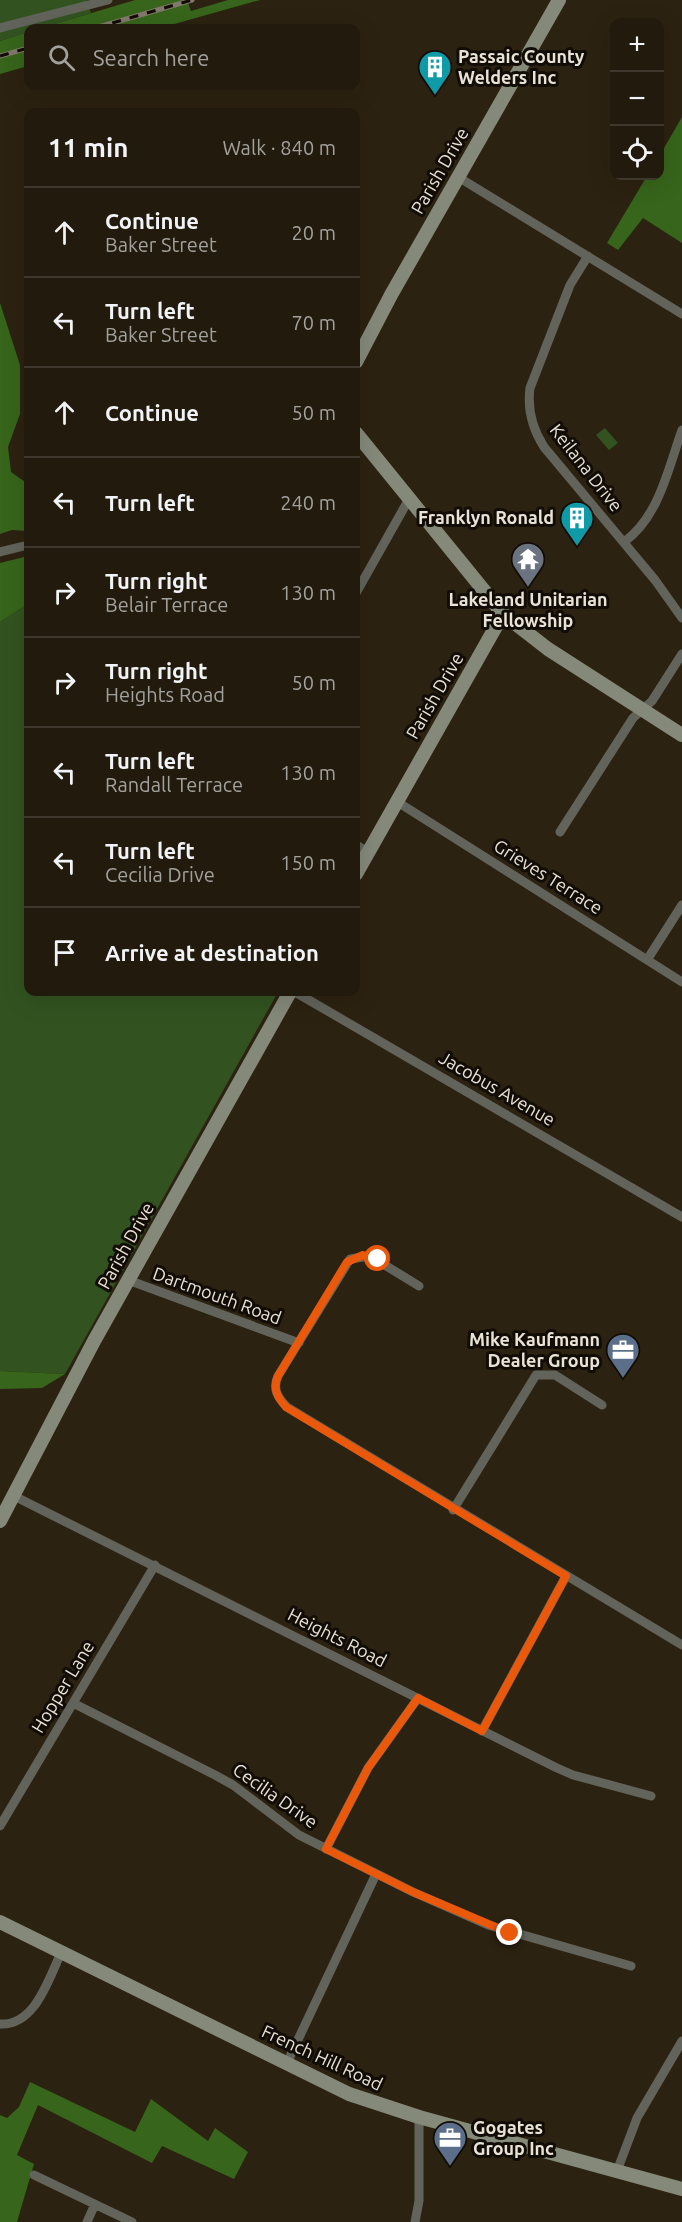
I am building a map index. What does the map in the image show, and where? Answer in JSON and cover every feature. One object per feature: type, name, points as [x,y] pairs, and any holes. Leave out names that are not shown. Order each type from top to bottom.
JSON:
[{"type":"street","points":[[0,28],[108,0]]},
{"type":"street","name":"Parish Drive","points":[[360,355],[559,0]]},
{"type":"street","points":[[458,177],[682,314]]},
{"type":"street","name":"Keilana Drive","points":[[588,256],[562,302],[530,388],[529,411],[534,429],[544,447],[624,542],[682,618]]},
{"type":"street","points":[[624,542],[637,533],[652,513],[682,430]]},
{"type":"street","points":[[360,438],[503,614],[548,649],[682,735]]},
{"type":"street","points":[[360,586],[409,499]]},
{"type":"street","points":[[0,552],[24,546]]},
{"type":"street","name":"Parish Drive","points":[[360,867],[503,614]]},
{"type":"street","points":[[561,832],[633,718],[652,701],[682,654]]},
{"type":"street","name":"Grieves Terrace","points":[[396,801],[682,982]]},
{"type":"street","points":[[360,847],[368,852]]},
{"type":"street","points":[[647,960],[682,905]]},
{"type":"street","name":"Parish Drive","points":[[0,1521],[43,1435],[288,996]]},
{"type":"street","name":"Jacobus Avenue","points":[[302,996],[682,1217]]},
{"type":"street","points":[[299,1343],[347,1262],[356,1256],[378,1259],[419,1286]]},
{"type":"street","name":"Dartmouth Road","points":[[128,1281],[299,1343],[275,1382],[279,1400],[286,1407],[453,1510],[682,1646]]},
{"type":"street","points":[[453,1510],[536,1375],[548,1373],[555,1375],[602,1405]]},
{"type":"street","name":"Heights Road","points":[[14,1496],[573,1775],[651,1796]]},
{"type":"street","name":"Hopper Lane","points":[[0,1826],[155,1565]]},
{"type":"street","points":[[482,1731],[566,1576]]},
{"type":"street","points":[[326,1849],[368,1768],[418,1698]]},
{"type":"street","name":"Cecilia Drive","points":[[73,1703],[233,1785],[299,1835],[376,1874],[488,1925],[631,1966]]},
{"type":"street","points":[[287,2063],[376,1874]]},
{"type":"street","name":"French Hill Road","points":[[0,1922],[349,2094],[419,2117],[682,2189]]},
{"type":"street","points":[[0,2024],[19,2021],[29,2013],[62,1951]]},
{"type":"street","points":[[617,2171],[637,2118],[682,2041]]},
{"type":"street","points":[[415,2222],[419,2201],[419,2117]]},
{"type":"street","points":[[34,2175],[132,2222]]},
{"type":"street","points":[[87,2222],[95,2204]]},
{"type":"green space","points":[[0,0],[87,0],[91,13],[54,24],[24,24],[24,33],[0,41]]},
{"type":"green space","points":[[135,0],[187,0],[191,11],[228,0],[260,0],[174,24],[54,24]]},
{"type":"green space","points":[[24,33],[24,67],[0,74],[0,41]]},
{"type":"green space","points":[[682,117],[682,243],[643,218],[618,250],[607,243],[645,180],[664,180],[664,148]]},
{"type":"green space","points":[[0,303],[20,365],[20,414],[8,447],[11,472],[24,481],[24,531],[12,530],[0,534]]},
{"type":"green space","points":[[605,428],[618,443],[609,450],[596,435]]},
{"type":"green space","points":[[24,557],[24,607],[0,622],[0,563]]},
{"type":"green space","points":[[24,607],[24,996],[276,996],[65,1374],[0,1371],[0,622]]},
{"type":"green space","points":[[0,1371],[65,1374],[42,1388],[0,1389]]},
{"type":"green space","points":[[30,2082],[135,2132],[151,2099],[208,2141],[215,2128],[248,2152],[234,2179],[162,2146],[152,2163],[38,2105],[17,2155],[34,2164],[17,2222],[0,2222],[0,2115],[7,2118],[19,2107]]},
{"type":"railway","points":[[109,24],[192,0]]},
{"type":"railway","points":[[0,56],[24,49]]},
{"type":"place","name":"Passaic County Welders Inc","points":[[435,96]]},
{"type":"place","name":"Franklyn Ronald","points":[[577,547]]},
{"type":"place","name":"Lakeland Unitarian Fellowship","points":[[528,588]]},
{"type":"place","name":"Mike Kaufmann Dealer Group","points":[[623,1379]]},
{"type":"place","name":"Gogates Group Inc","points":[[450,2167]]},
{"type":"route","points":[[378,1259],[363,1255],[356,1256],[347,1262],[275,1382],[279,1400],[286,1407],[344,1443],[566,1576],[482,1731],[418,1698],[368,1768],[326,1849],[413,1892],[510,1933]]}]
